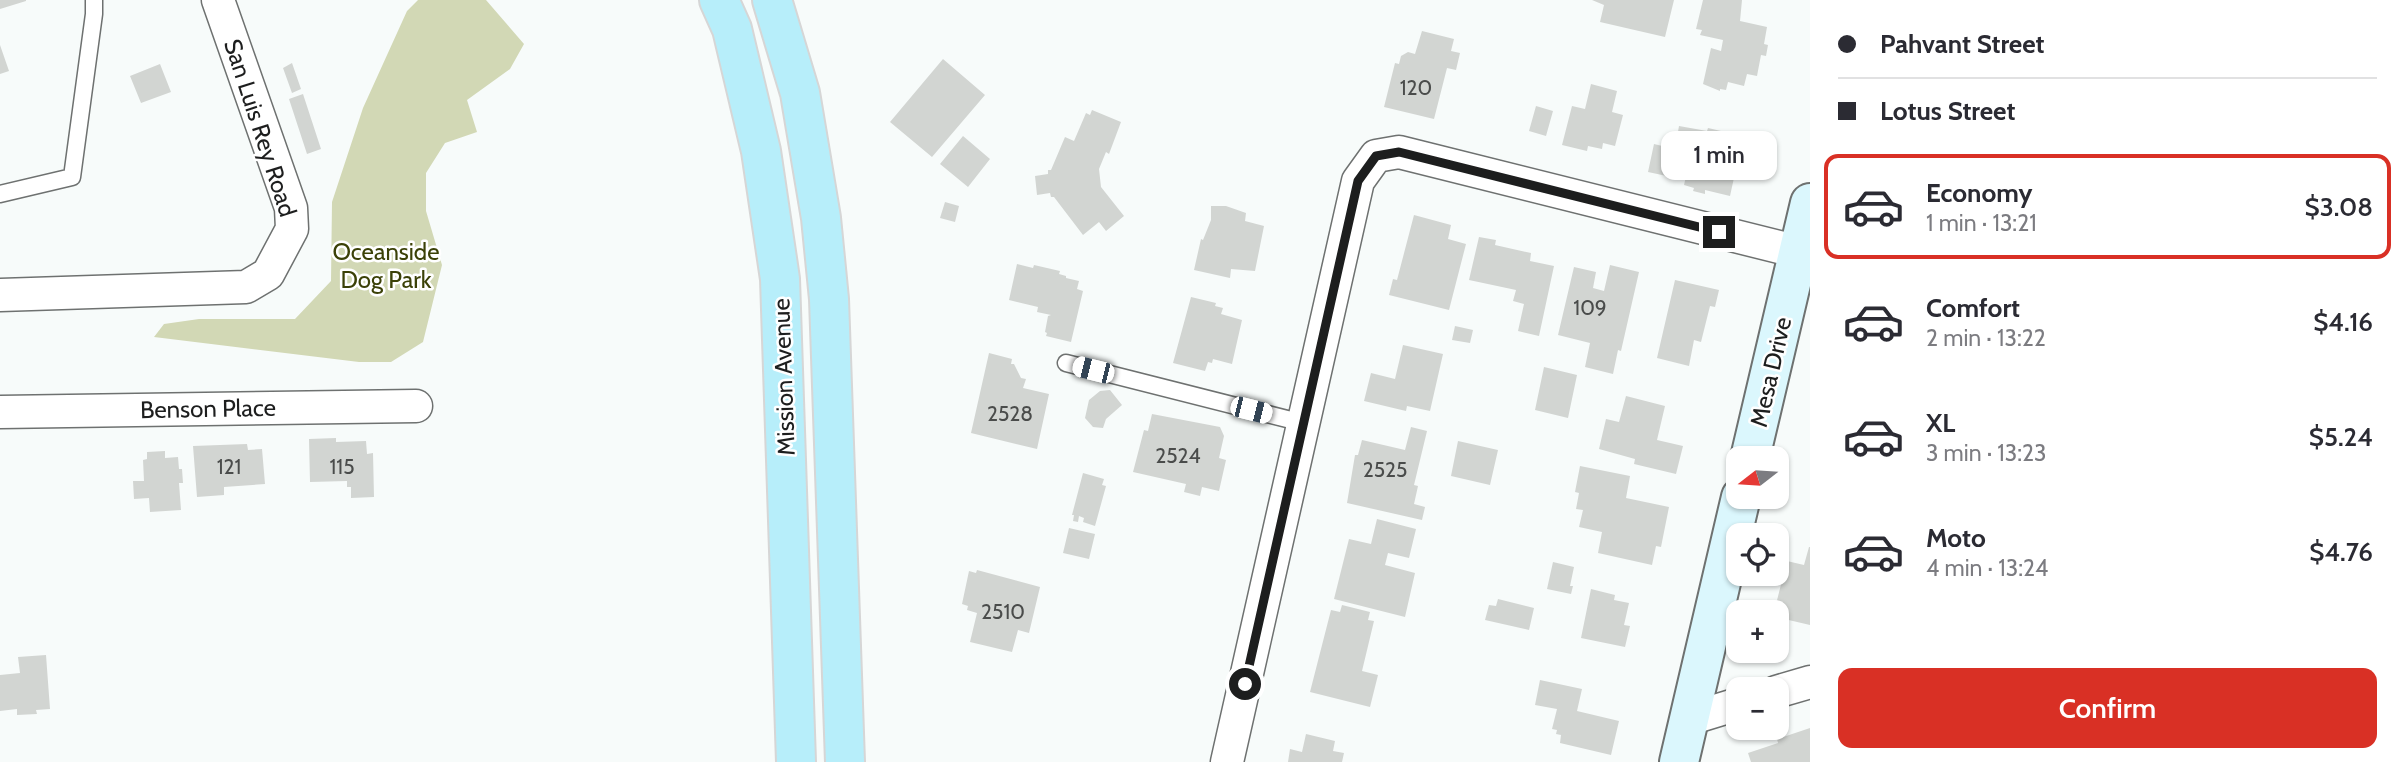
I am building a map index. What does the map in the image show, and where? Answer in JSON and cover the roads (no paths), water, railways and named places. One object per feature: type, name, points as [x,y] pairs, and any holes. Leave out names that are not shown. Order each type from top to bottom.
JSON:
[{"type":"main road","name":"Mission Avenue","points":[[719,0],[732,29],[761,151],[780,279],[796,762]]},
{"type":"main road","name":"Mission Avenue","points":[[772,0],[800,93],[821,218],[829,299],[845,762]]},
{"type":"main road","name":"Mesa Drive","points":[[1753,446],[1810,203]]},
{"type":"main road","points":[[1679,762],[1738,509]]},
{"type":"street","name":"San Luis Rey Road","points":[[0,295],[246,287],[268,274],[292,229],[291,208],[218,0]]},
{"type":"street","points":[[1227,762],[1358,181],[1376,156],[1399,152],[1799,252]]},
{"type":"street","name":"Benson Place","points":[[0,412],[416,406]]},
{"type":"street","points":[[1789,688],[1810,682]]},
{"type":"street","points":[[1689,719],[1726,708]]},
{"type":"lane","points":[[0,194],[72,177],[94,0]]},
{"type":"lane","points":[[1066,363],[1303,423]]},
{"type":"park label","name":"Oceanside Dog Park","points":[[386,266]]}]
